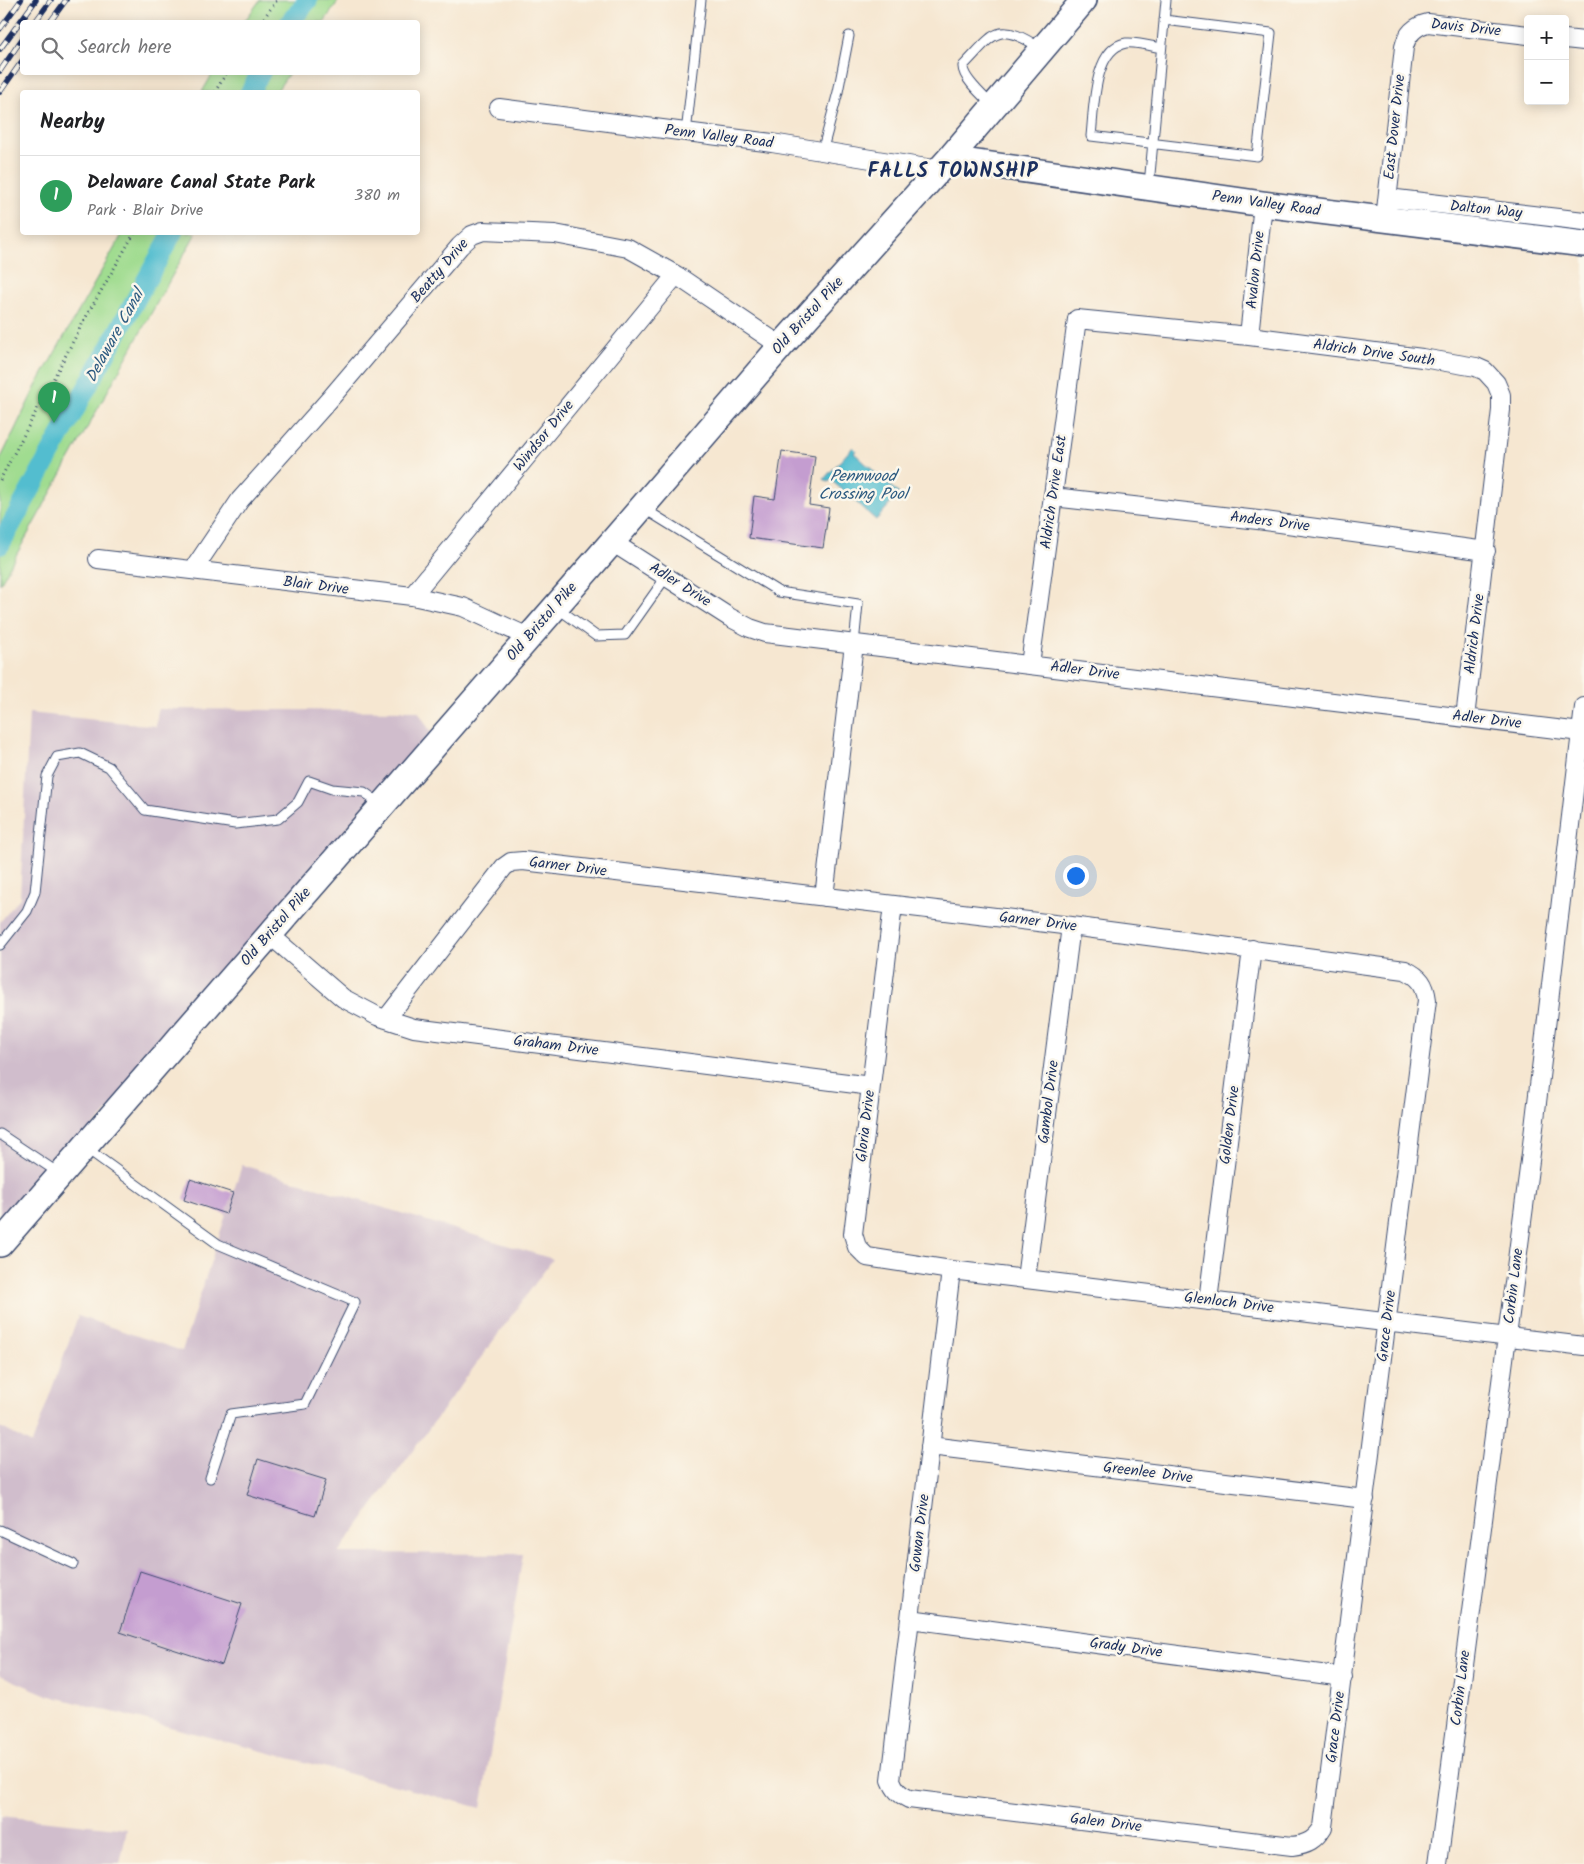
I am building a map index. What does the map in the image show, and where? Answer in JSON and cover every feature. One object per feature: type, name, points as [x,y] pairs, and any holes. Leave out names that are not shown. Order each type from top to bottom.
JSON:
[{"type":"main road","name":"Old Bristol Pike","points":[[0,1244],[612,542],[780,346],[944,165],[1084,0]]},
{"type":"main road","name":"Penn Valley Road","points":[[944,165],[1149,188],[1264,204],[1387,209],[1584,244]]},
{"type":"street","name":"Davis Drive","points":[[1409,35],[1412,30],[1428,23],[1524,35]]},
{"type":"street","name":"East Dover Drive","points":[[1387,209],[1404,47],[1409,35]]},
{"type":"street","points":[[1569,40],[1584,42]]},
{"type":"street","name":"Penn Valley Road","points":[[499,108],[822,152],[944,165]]},
{"type":"street","name":"Avalon Drive","points":[[1249,336],[1264,204]]},
{"type":"street","name":"Dalton Way","points":[[1387,209],[1584,221]]},
{"type":"street","name":"Beatty Drive","points":[[193,570],[240,500],[329,400],[460,246],[472,235],[483,230],[555,234],[628,248],[676,275],[780,346]]},
{"type":"street","name":"Windsor Drive","points":[[412,596],[676,275]]},
{"type":"street","name":"Aldrich Drive South","points":[[1077,319],[1249,336],[1422,358],[1476,367],[1492,378],[1501,395],[1502,410],[1486,551]]},
{"type":"street","name":"Aldrich Drive East","points":[[1030,665],[1077,319]]},
{"type":"street","name":"Anders Drive","points":[[1053,497],[1258,520],[1486,551]]},
{"type":"street","name":"Adler Drive","points":[[612,542],[750,628],[765,633],[1581,732]]},
{"type":"street","name":"Aldrich Drive","points":[[1465,718],[1486,551]]},
{"type":"street","name":"Blair Drive","points":[[98,559],[412,596],[463,607],[528,637]]},
{"type":"street","points":[[824,897],[854,644]]},
{"type":"street","name":"Corbin Lane","points":[[1438,1864],[1531,1153],[1584,707]]},
{"type":"street","name":"Garner Drive","points":[[386,1019],[504,866],[511,862],[893,904],[1252,949]]},
{"type":"street","name":"Gloria Drive","points":[[893,904],[853,1234],[857,1247],[862,1253],[872,1259],[951,1270]]},
{"type":"street","name":"Gambol Drive","points":[[1026,1279],[1071,926]]},
{"type":"street","name":"Graham Drive","points":[[270,935],[342,998],[386,1019],[414,1028],[871,1086]]},
{"type":"street","name":"Golden Drive","points":[[1208,1301],[1252,949]]},
{"type":"street","name":"Grace Drive","points":[[1252,949],[1405,970],[1416,975],[1426,989],[1427,1000],[1323,1826],[1317,1837],[1312,1841]]},
{"type":"street","name":"Glenloch Drive","points":[[951,1270],[1584,1346]]},
{"type":"street","name":"Gowan Drive","points":[[899,1794],[891,1780],[951,1270]]},
{"type":"street","name":"Greenlee Drive","points":[[930,1446],[1365,1499]]},
{"type":"street","name":"Grady Drive","points":[[910,1619],[1343,1677]]},
{"type":"street","name":"Galen Drive","points":[[899,1794],[909,1799],[1292,1846],[1304,1845],[1312,1841]]},
{"type":"lane","points":[[686,133],[701,0]]},
{"type":"lane","points":[[1149,188],[1166,0]]},
{"type":"lane","points":[[1161,48],[1127,43],[1111,51],[1100,68],[1092,136],[1257,156],[1271,33],[1164,20]]},
{"type":"lane","points":[[994,107],[966,78],[962,72],[962,66],[991,37],[1004,31],[1023,37],[1042,49]]},
{"type":"lane","points":[[822,152],[838,92],[849,36]]},
{"type":"lane","points":[[642,507],[779,592],[858,604],[854,644]]},
{"type":"lane","points":[[555,606],[596,636],[625,635],[666,577]]},
{"type":"lane","points":[[0,945],[27,911],[35,892],[46,776],[57,757],[80,753],[109,767],[145,810],[235,824],[278,820],[298,802],[309,781],[332,789],[364,792],[382,805]]},
{"type":"lane","points":[[0,1134],[60,1174]]},
{"type":"lane","points":[[84,1146],[218,1244],[355,1302],[304,1404],[231,1414],[210,1478]]},
{"type":"lane","points":[[0,1530],[73,1564]]},
{"type":"path","points":[[263,20],[278,0]]},
{"type":"path","points":[[217,90],[225,75]]},
{"type":"path","points":[[0,480],[86,317],[132,235]]},
{"type":"shaded area","points":[[158,709],[418,711],[441,749],[0,1228],[0,922],[20,898],[29,713],[156,726]]},
{"type":"shaded area","points":[[242,1165],[553,1259],[338,1553],[523,1554],[481,1808],[47,1695],[0,1675],[0,1427],[32,1444],[78,1316],[182,1351]]},
{"type":"shaded area","points":[[0,1816],[127,1829],[120,1864],[0,1864]]},
{"type":"green space","points":[[260,0],[339,0],[325,20],[245,20]]},
{"type":"green space","points":[[212,75],[288,75],[277,90],[203,90]]},
{"type":"green space","points":[[122,235],[195,235],[0,584],[0,460],[36,386]]},
{"type":"water","name":"Pennwood Crossing Pool","points":[[853,447],[856,450],[854,453],[899,494],[876,520],[831,480],[828,482],[824,479]]},
{"type":"building","points":[[782,451],[815,456],[809,505],[829,508],[823,548],[749,538],[754,496],[775,499]]},
{"type":"building","points":[[190,1179],[233,1193],[226,1214],[184,1200]]},
{"type":"building","points":[[258,1459],[326,1480],[315,1516],[247,1495]]},
{"type":"building","points":[[140,1571],[242,1604],[222,1665],[120,1632]]},
{"type":"waterway","name":"Delaware Canal","points":[[292,20],[308,0]]},
{"type":"waterway","name":"Delaware Canal","points":[[251,90],[259,75]]},
{"type":"waterway","name":"Delaware Canal","points":[[0,545],[171,235]]},
{"type":"railway","points":[[0,29],[21,0]]},
{"type":"railway","points":[[21,20],[36,0]]},
{"type":"railway","points":[[36,20],[51,0]]},
{"type":"railway","points":[[51,20],[66,0]]},
{"type":"railway","points":[[0,49],[20,22]]},
{"type":"railway","points":[[0,71],[20,42]]},
{"type":"railway","points":[[0,92],[20,64]]},
{"type":"place","name":"Delaware Canal State Park","points":[[54,423]]},
{"type":"district","name":"FALLS TOWNSHIP","points":[[953,172]]}]
